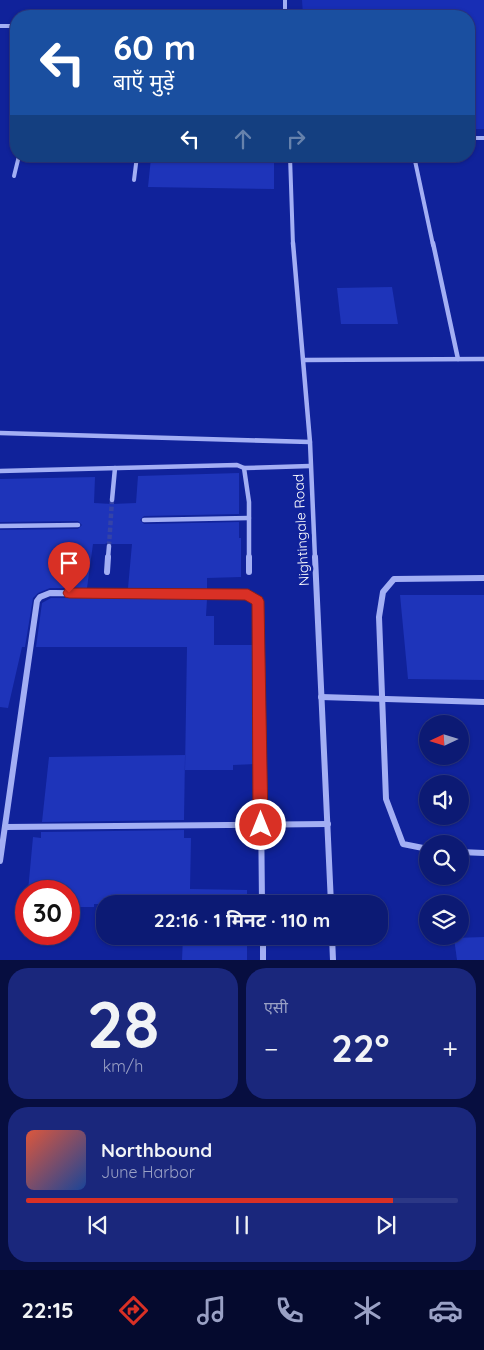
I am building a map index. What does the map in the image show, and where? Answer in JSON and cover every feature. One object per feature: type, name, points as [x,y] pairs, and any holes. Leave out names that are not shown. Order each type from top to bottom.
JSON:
[{"type":"street","points":[[14,176],[18,162]]},
{"type":"street","points":[[134,180],[136,162]]},
{"type":"street","name":"Nightingale Road","points":[[290,162],[294,264],[310,442],[331,895]]},
{"type":"street","points":[[415,162],[458,359]]},
{"type":"street","points":[[304,360],[484,359]]},
{"type":"street","points":[[0,433],[310,442]]},
{"type":"street","points":[[0,471],[228,465],[244,468],[310,466]]},
{"type":"street","points":[[112,500],[115,468]]},
{"type":"street","points":[[244,468],[247,473],[249,572]]},
{"type":"street","points":[[144,520],[249,518]]},
{"type":"street","points":[[0,526],[78,526]]},
{"type":"street","points":[[107,572],[109,546]]},
{"type":"street","points":[[419,848],[403,844],[386,800],[378,618],[383,592],[394,578],[484,578]]},
{"type":"street","points":[[0,861],[37,601],[40,597],[50,593],[248,594],[258,601],[262,895]]},
{"type":"street","points":[[322,697],[484,702]]},
{"type":"street","points":[[5,827],[328,824]]},
{"type":"street","points":[[469,852],[484,852]]},
{"type":"street","points":[[263,945],[263,960]]},
{"type":"street","points":[[333,945],[334,960]]},
{"type":"shaded area","points":[[302,0],[484,0],[484,129],[475,129],[475,10],[303,10]]},
{"type":"building","points":[[151,162],[274,162],[274,189],[148,187]]},
{"type":"building","points":[[392,287],[398,324],[341,324],[337,288]]},
{"type":"building","points":[[239,473],[239,514],[144,516],[140,520],[144,524],[239,522],[241,577],[207,578],[207,589],[128,588],[132,544],[112,544],[109,542],[93,544],[87,588],[50,588],[38,593],[33,598],[25,647],[22,647],[8,708],[0,707],[0,530],[78,529],[82,525],[78,521],[0,522],[0,479],[95,477],[94,503],[112,504],[136,503],[138,476]]},
{"type":"building","points":[[400,595],[484,595],[484,680],[408,679]]},
{"type":"building","points":[[51,598],[207,599],[206,616],[214,616],[214,645],[254,645],[256,764],[233,765],[233,770],[185,770],[187,647],[36,647],[42,603]]},
{"type":"building","points":[[185,755],[184,820],[42,822],[49,757]]},
{"type":"building","points":[[184,830],[184,838],[191,838],[190,889],[247,890],[247,895],[96,895],[94,907],[80,907],[80,880],[29,880],[33,837],[41,838],[41,832]]},
{"type":"building","points":[[484,937],[484,960],[457,960],[455,945],[469,945],[469,938]]},
{"type":"building","points":[[183,945],[247,945],[247,960],[182,960]]},
{"type":"tunnel","points":[[109,546],[112,500]]},
{"type":"route","points":[[69,593],[248,594],[258,601],[261,825]]}]
